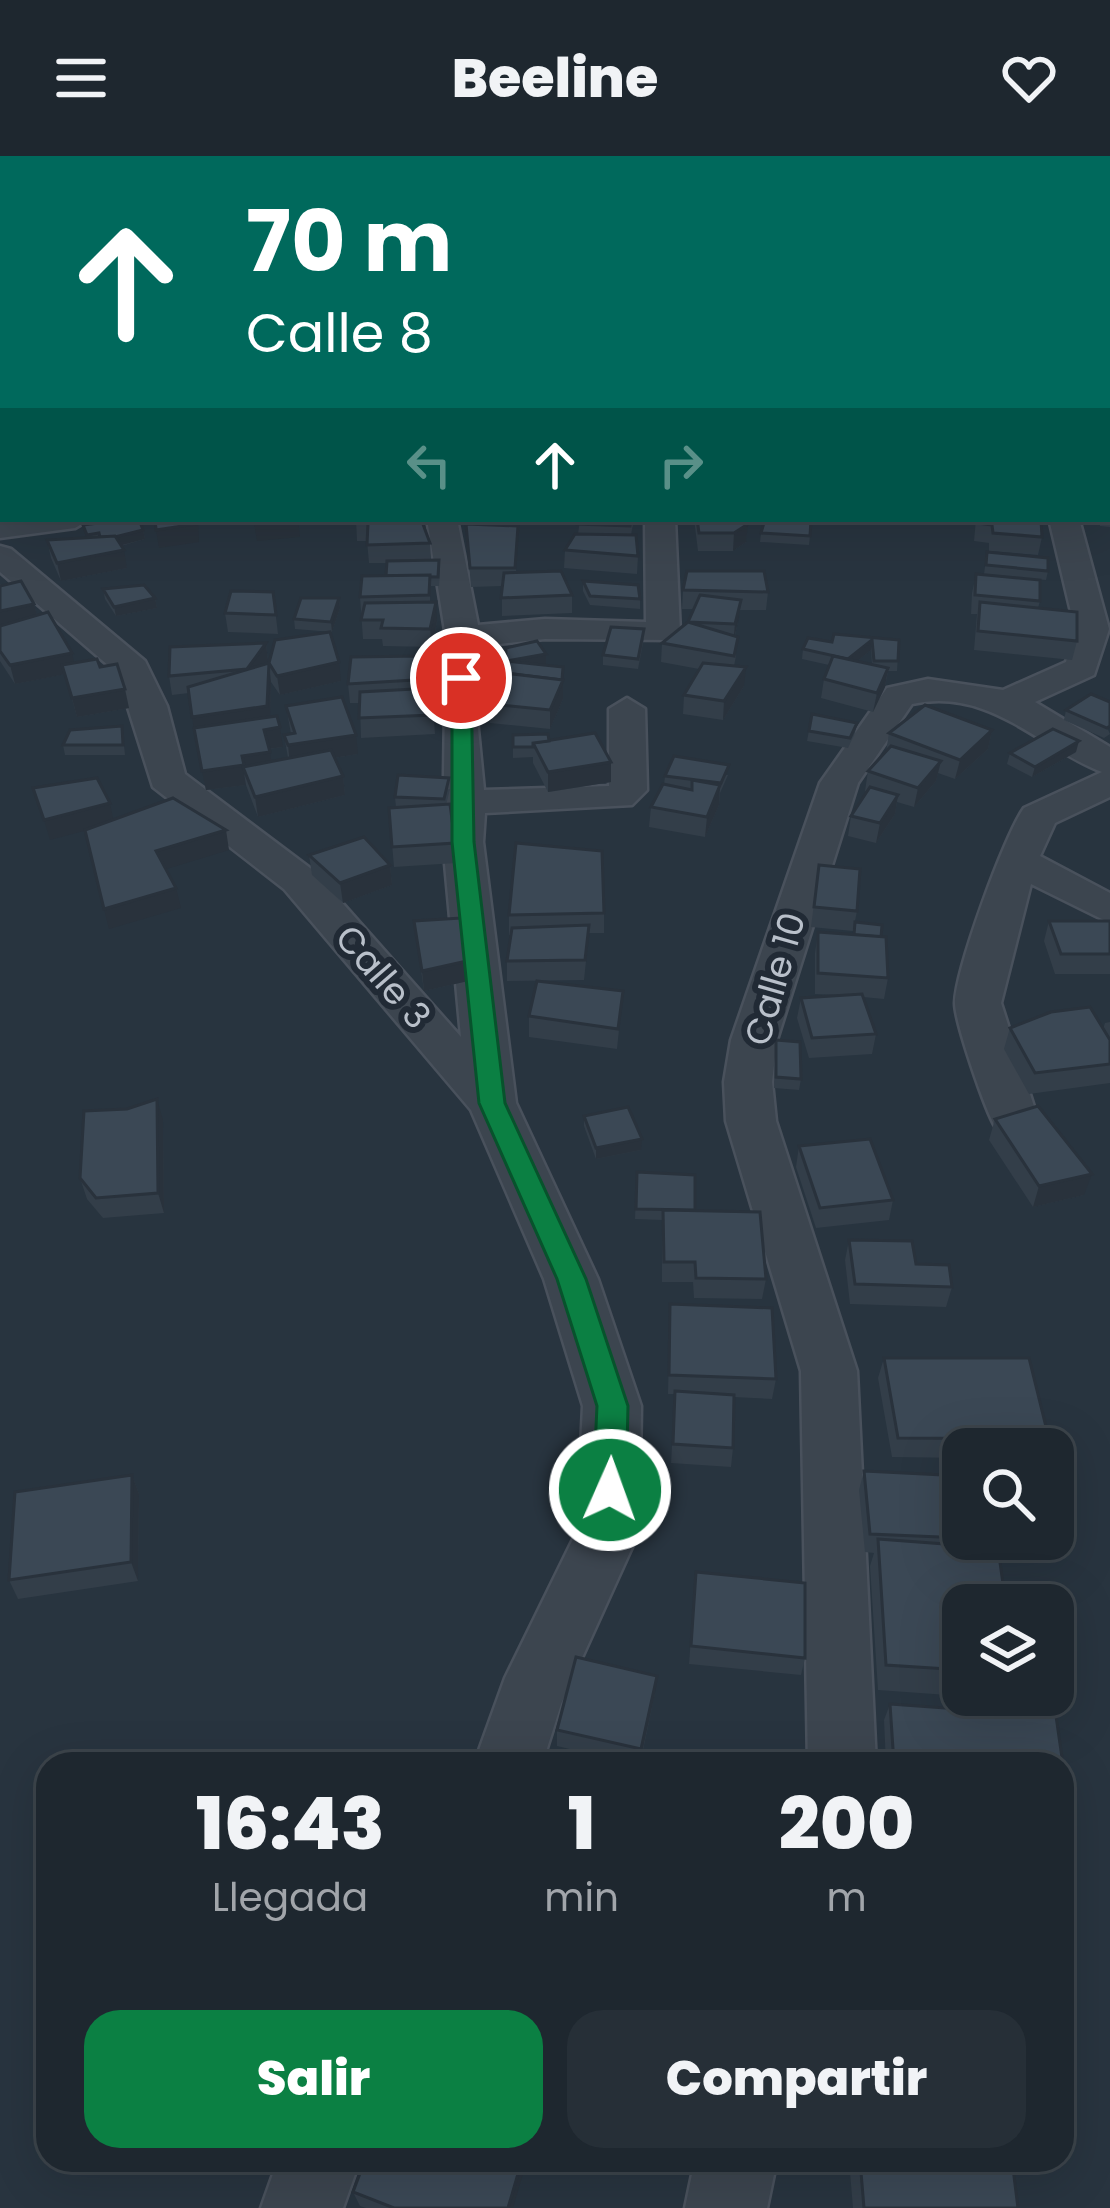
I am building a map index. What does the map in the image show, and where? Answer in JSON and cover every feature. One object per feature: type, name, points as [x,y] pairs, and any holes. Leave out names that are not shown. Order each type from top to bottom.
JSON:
[{"type":"street","points":[[0,529],[52,522]]},
{"type":"street","points":[[443,522],[464,637],[459,718],[466,802],[463,842],[492,1103]]},
{"type":"street","points":[[464,637],[545,629],[662,633],[659,522]]},
{"type":"street","points":[[1006,701],[1082,668],[1092,629],[1065,522]]},
{"type":"street","name":"Calle 3","points":[[0,556],[133,668],[149,706],[166,779],[298,880],[492,1103],[572,1279],[612,1406],[608,1532],[529,1701],[512,1752]]},
{"type":"street","name":"Calle 10","points":[[842,1752],[830,1371],[751,1121],[748,1082],[754,1040],[839,783],[900,696],[928,690],[1006,701]]},
{"type":"street","points":[[1006,701],[1110,763]]},
{"type":"street","points":[[466,802],[618,797],[628,790],[626,710]]},
{"type":"street","points":[[1013,1116],[978,1004],[1017,860],[1038,816],[1110,782]]},
{"type":"street","points":[[1017,860],[1110,910]]},
{"type":"street","points":[[302,2208],[315,2172]]},
{"type":"street","points":[[726,2208],[734,2172]]},
{"type":"building","points":[[140,522],[143,530],[100,537],[99,533],[87,535],[83,525]]},
{"type":"building","points":[[155,522],[196,522],[196,524],[156,530]]},
{"type":"building","points":[[422,522],[430,543],[367,545],[368,523],[355,523]]},
{"type":"building","points":[[579,522],[631,522],[630,526]]},
{"type":"building","points":[[697,522],[748,524],[734,533],[699,533]]},
{"type":"building","points":[[764,522],[811,522],[810,536],[761,533]]},
{"type":"building","points":[[1041,522],[1042,537],[993,533],[992,525],[977,523]]},
{"type":"building","points":[[466,524],[518,526],[515,568],[470,568]]},
{"type":"building","points":[[575,534],[636,535],[638,556],[565,550]]},
{"type":"building","points":[[115,536],[124,550],[57,563],[47,540]]},
{"type":"building","points":[[987,552],[1048,558],[1048,571],[986,565]]},
{"type":"building","points":[[439,560],[438,577],[386,576],[387,561]]},
{"type":"building","points":[[561,571],[572,595],[501,598],[504,573]]},
{"type":"building","points":[[687,571],[764,571],[768,592],[683,590]]},
{"type":"building","points":[[976,574],[1040,580],[1040,601],[975,595]]},
{"type":"building","points":[[430,575],[429,595],[360,597],[362,576]]},
{"type":"building","points":[[21,581],[34,604],[0,611],[0,586]]},
{"type":"building","points":[[583,581],[638,585],[640,599],[590,596]]},
{"type":"building","points":[[144,585],[155,598],[114,607],[103,589]]},
{"type":"building","points":[[231,591],[273,592],[276,615],[225,613]]},
{"type":"building","points":[[700,595],[741,600],[735,624],[688,622]]},
{"type":"building","points":[[301,598],[339,598],[331,622],[294,619]]},
{"type":"building","points":[[436,602],[430,629],[381,628],[383,620],[361,620],[365,603]]},
{"type":"building","points":[[980,602],[1077,612],[1077,641],[978,631]]},
{"type":"building","points":[[48,612],[72,653],[10,665],[0,651],[0,626]]},
{"type":"building","points":[[688,622],[738,637],[734,656],[662,643]]},
{"type":"building","points":[[611,627],[644,629],[638,659],[603,655]]},
{"type":"building","points":[[330,632],[339,662],[277,676],[269,663],[275,640]]},
{"type":"building","points":[[834,634],[899,640],[898,661],[874,661],[872,640],[848,659],[803,649],[808,638],[832,642]]},
{"type":"building","points":[[537,641],[546,654],[506,661],[563,667],[562,680],[505,673],[506,648]]},
{"type":"building","points":[[266,643],[247,669],[169,676],[170,647]]},
{"type":"building","points":[[422,656],[414,680],[348,684],[351,657]]},
{"type":"building","points":[[833,656],[888,668],[877,693],[824,679]]},
{"type":"building","points":[[97,659],[100,667],[117,664],[125,689],[72,698],[62,665]]},
{"type":"building","points":[[269,663],[267,706],[192,717],[188,687]]},
{"type":"building","points":[[703,663],[746,667],[724,701],[684,695]]},
{"type":"building","points":[[504,673],[563,680],[550,710],[490,704]]},
{"type":"building","points":[[432,688],[433,715],[359,718],[360,692]]},
{"type":"building","points":[[1091,694],[1110,702],[1107,728],[1066,710]]},
{"type":"building","points":[[342,697],[356,735],[288,745],[284,735],[295,733],[286,706]]},
{"type":"building","points":[[925,705],[992,730],[960,760],[889,733]]},
{"type":"building","points":[[812,714],[857,723],[850,738],[809,731]]},
{"type":"building","points":[[277,716],[280,727],[264,730],[270,752],[242,756],[244,765],[202,771],[194,728]]},
{"type":"building","points":[[122,726],[123,745],[63,745],[70,730]]},
{"type":"building","points":[[1053,729],[1079,741],[1035,767],[1010,753]]},
{"type":"building","points":[[595,733],[611,762],[548,772],[533,743]]},
{"type":"building","points":[[548,734],[549,741],[533,743],[533,747],[513,747],[513,735]]},
{"type":"building","points":[[891,746],[941,761],[918,788],[868,771]]},
{"type":"building","points":[[331,750],[343,776],[255,797],[243,767]]},
{"type":"building","points":[[674,756],[729,765],[721,783],[665,776]]},
{"type":"building","points":[[398,775],[449,778],[444,799],[395,797]]},
{"type":"building","points":[[97,778],[110,803],[44,820],[33,788]]},
{"type":"building","points":[[692,780],[720,785],[707,817],[651,807],[663,784],[692,790]]},
{"type":"building","points":[[870,787],[898,795],[880,823],[851,816]]},
{"type":"building","points":[[173,798],[226,830],[156,851],[176,888],[104,909],[85,830]]},
{"type":"building","points":[[450,804],[455,843],[392,847],[389,808]]},
{"type":"building","points":[[364,837],[390,865],[340,883],[309,855]]},
{"type":"building","points":[[516,843],[602,851],[604,913],[509,915]]},
{"type":"building","points":[[819,865],[860,869],[857,911],[814,907]]},
{"type":"building","points":[[461,918],[467,961],[422,971],[414,921]]},
{"type":"building","points":[[1049,921],[1110,921],[1110,954],[1061,954]]},
{"type":"building","points":[[855,922],[882,925],[881,937],[854,935]]},
{"type":"building","points":[[589,925],[585,960],[507,961],[512,928]]},
{"type":"building","points":[[818,932],[886,937],[888,978],[818,973]]},
{"type":"building","points":[[537,981],[623,991],[618,1029],[529,1016]]},
{"type":"building","points":[[862,994],[876,1034],[812,1038],[801,998]]},
{"type":"building","points":[[1090,1007],[1110,1040],[1110,1064],[1035,1073],[1010,1028],[1051,1012]]},
{"type":"building","points":[[776,1040],[800,1042],[801,1079],[776,1077]]},
{"type":"building","points":[[157,1099],[158,1193],[96,1198],[80,1178],[84,1111],[127,1109]]},
{"type":"building","points":[[1038,1106],[1092,1174],[1039,1186],[995,1119]]},
{"type":"building","points":[[628,1107],[642,1139],[596,1148],[584,1116]]},
{"type":"building","points":[[870,1139],[893,1200],[820,1208],[799,1146]]},
{"type":"building","points":[[637,1172],[695,1175],[695,1210],[636,1209]]},
{"type":"building","points":[[663,1210],[760,1212],[766,1279],[696,1278],[695,1262],[664,1262]]},
{"type":"building","points":[[849,1240],[912,1241],[916,1264],[949,1265],[952,1287],[855,1284]]},
{"type":"building","points":[[670,1304],[772,1308],[776,1379],[669,1375]]},
{"type":"building","points":[[884,1358],[1029,1358],[1046,1428],[942,1428],[942,1438],[898,1438]]},
{"type":"building","points":[[675,1391],[734,1395],[733,1448],[673,1444]]},
{"type":"building","points":[[864,1471],[942,1475],[942,1537],[870,1534]]},
{"type":"building","points":[[132,1475],[131,1562],[9,1580],[15,1492]]},
{"type":"building","points":[[878,1539],[942,1544],[942,1560],[1000,1560],[1003,1584],[942,1584],[942,1669],[886,1665]]},
{"type":"building","points":[[696,1572],[805,1583],[805,1658],[691,1646]]},
{"type":"building","points":[[576,1657],[657,1676],[641,1749],[557,1730]]},
{"type":"building","points":[[890,1704],[942,1708],[942,1716],[1056,1716],[1061,1752],[893,1752]]},
{"type":"building","points":[[360,2172],[518,2172],[508,2208],[394,2208],[353,2192]]},
{"type":"building","points":[[861,2172],[1014,2172],[1018,2208],[864,2208]]},
{"type":"route","points":[[461,678],[463,842],[492,1103],[572,1279],[612,1406],[610,1490]]}]
